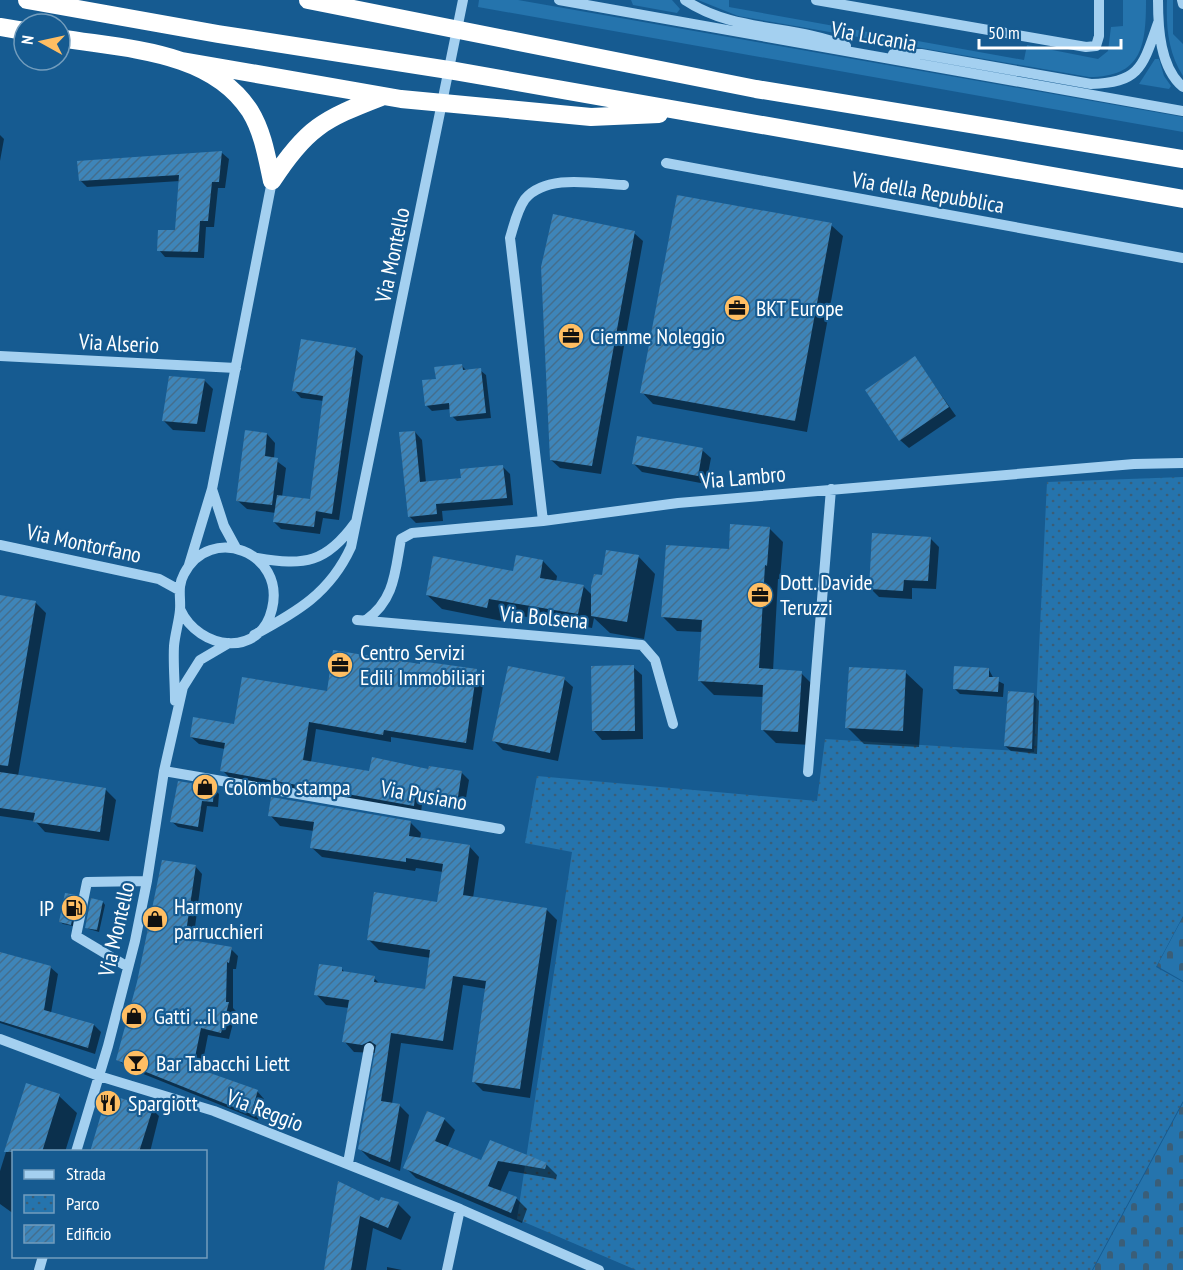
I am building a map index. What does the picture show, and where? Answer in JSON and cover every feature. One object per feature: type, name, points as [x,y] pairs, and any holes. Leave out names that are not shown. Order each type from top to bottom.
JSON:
[{"type":"highway","points":[[27,0],[218,34],[356,54],[1183,199]]},
{"type":"highway","points":[[308,0],[756,89],[1183,159]]},
{"type":"highway","points":[[72,40],[383,96],[591,117],[697,113]]},
{"type":"highway","points":[[182,61],[209,71],[250,111],[262,137],[272,181]]},
{"type":"highway","points":[[272,181],[293,148],[314,129],[333,115],[383,96]]},
{"type":"street","name":"Via Montello","points":[[254,635],[294,613],[329,585],[351,547],[463,0]]},
{"type":"street","name":"Via Lucania","points":[[559,0],[1183,111]]},
{"type":"street","points":[[685,0],[706,14],[735,22],[825,37],[866,54],[921,54],[1091,84],[1116,83],[1131,77],[1142,62],[1158,23]]},
{"type":"street","points":[[816,0],[1086,47],[1096,46],[1099,36],[1099,0]]},
{"type":"street","points":[[1158,0],[1158,23],[1163,53],[1170,69],[1183,87]]},
{"type":"street","name":"Via della Repubblica","points":[[666,163],[1183,258]]},
{"type":"street","points":[[189,565],[211,550],[236,548],[257,558],[270,576],[274,597],[272,612],[265,625],[254,635],[230,644],[217,643],[194,631],[180,609],[179,590],[212,489],[272,181]]},
{"type":"street","points":[[543,521],[510,238],[517,214],[526,198],[543,187],[564,183],[624,185]]},
{"type":"street","name":"Via Alserio","points":[[0,356],[236,368]]},
{"type":"street","name":"Via Lambro","points":[[362,620],[381,608],[390,594],[401,539],[412,533],[543,521],[678,503],[1134,464],[1183,462]]},
{"type":"street","points":[[212,489],[224,526],[236,548]]},
{"type":"street","points":[[808,772],[831,489]]},
{"type":"street","name":"Via Montello","points":[[257,558],[278,562],[322,556],[340,543],[358,518]]},
{"type":"street","name":"Via Montorfano","points":[[0,545],[159,579],[179,590]]},
{"type":"street","name":"Via Montorfano","points":[[159,579],[183,575]]},
{"type":"street","name":"Via Montello","points":[[176,710],[174,648],[180,609]]},
{"type":"street","name":"Via Bolsena","points":[[362,620],[642,645],[655,660],[673,724]]},
{"type":"street","name":"Via Montello","points":[[76,1150],[99,1076],[128,967],[147,881],[176,710],[190,672],[200,660],[230,644]]},
{"type":"street","name":"Via Pusiano","points":[[164,771],[500,829]]},
{"type":"street","points":[[128,967],[76,936],[87,882],[147,881]]},
{"type":"street","name":"Via Reggio","points":[[0,1040],[99,1076],[214,1111],[460,1209],[599,1270]]},
{"type":"street","points":[[348,1163],[369,1048]]},
{"type":"street","points":[[447,1270],[460,1209]]},
{"type":"green space","points":[[479,0],[518,0],[1183,117],[1183,132],[478,7]]},
{"type":"green space","points":[[631,0],[672,0],[680,9],[677,13],[633,5]]},
{"type":"green space","points":[[698,0],[729,0],[729,7],[1024,60],[1027,45],[1098,59],[1108,51],[1111,27],[1123,26],[1123,0],[1146,0],[1146,17],[1142,45],[1130,65],[1107,76],[1089,77],[738,16]]},
{"type":"green space","points":[[1167,0],[1173,0],[1173,34],[1183,44],[1183,76],[1174,58],[1169,39]]},
{"type":"green space","points":[[1155,59],[1159,59],[1164,76],[1171,86],[1169,89],[1139,84]]},
{"type":"green space","points":[[1183,477],[1183,916],[1156,967],[1183,982],[1183,1101],[1092,1270],[636,1270],[517,1219],[572,852],[525,843],[537,776],[817,801],[825,739],[1034,752],[1047,482]]},
{"type":"green space","points":[[1183,917],[1183,981],[1157,966]]},
{"type":"green space","points":[[1183,1103],[1183,1270],[1093,1270]]},
{"type":"building","points":[[222,151],[219,182],[212,182],[208,221],[200,221],[198,252],[157,251],[158,230],[175,230],[179,175],[79,181],[77,161]]},
{"type":"building","points":[[677,195],[832,223],[795,421],[640,393]]},
{"type":"building","points":[[553,214],[635,231],[592,466],[550,460],[541,267]]},
{"type":"building","points":[[301,339],[356,348],[332,514],[316,511],[314,527],[273,522],[277,495],[310,499],[323,396],[292,391]]},
{"type":"building","points":[[915,356],[949,407],[899,441],[865,390]]},
{"type":"building","points":[[462,364],[463,370],[481,368],[486,413],[450,417],[449,403],[425,406],[422,380],[436,379],[434,367]]},
{"type":"building","points":[[169,376],[205,379],[197,424],[162,421]]},
{"type":"building","points":[[245,430],[267,433],[265,456],[278,458],[272,505],[236,501]]},
{"type":"building","points":[[415,431],[420,482],[461,478],[460,469],[503,465],[507,498],[436,504],[437,514],[408,517],[399,432]]},
{"type":"building","points":[[637,436],[703,448],[698,476],[632,464]]},
{"type":"building","points":[[730,524],[770,527],[767,566],[765,565],[759,668],[802,671],[798,732],[761,730],[763,685],[698,681],[702,620],[661,617],[666,545],[729,549]]},
{"type":"building","points":[[872,533],[931,537],[928,581],[904,580],[903,591],[869,589]]},
{"type":"building","points":[[606,550],[639,555],[627,622],[591,616],[591,586],[594,574],[602,575]]},
{"type":"building","points":[[516,555],[543,560],[540,578],[584,585],[578,614],[489,599],[487,608],[426,595],[433,556],[513,571]]},
{"type":"building","points":[[0,595],[36,601],[8,766],[0,765]]},
{"type":"building","points":[[333,650],[420,664],[420,661],[477,669],[466,743],[384,730],[383,735],[309,722],[303,760],[369,771],[372,757],[428,769],[429,766],[462,771],[457,803],[415,797],[414,806],[220,771],[225,743],[190,737],[193,717],[234,724],[242,677],[327,691]]},
{"type":"building","points":[[634,665],[635,731],[592,731],[591,666]]},
{"type":"building","points":[[508,666],[565,677],[550,753],[492,741]]},
{"type":"building","points":[[954,666],[989,668],[989,677],[999,677],[998,692],[953,689]]},
{"type":"building","points":[[849,667],[906,670],[903,731],[845,728]]},
{"type":"building","points":[[1008,691],[1034,693],[1032,749],[1004,746]]},
{"type":"building","points":[[0,772],[106,788],[100,832],[33,822],[35,813],[0,808]]},
{"type":"building","points":[[178,781],[214,787],[213,802],[202,801],[198,827],[170,822]]},
{"type":"building","points":[[271,797],[411,821],[409,836],[470,845],[463,895],[547,908],[520,1089],[472,1082],[486,981],[453,976],[443,1041],[391,1033],[381,1101],[400,1104],[390,1162],[358,1149],[376,1045],[370,1041],[362,1045],[342,1042],[349,1000],[314,995],[319,964],[342,967],[342,971],[375,976],[374,982],[425,989],[430,950],[367,940],[374,892],[437,902],[443,864],[406,858],[406,862],[310,848],[314,822],[268,816]]},
{"type":"building","points":[[162,860],[196,865],[185,939],[232,947],[229,963],[227,962],[226,1002],[229,1002],[221,1033],[201,1028],[193,1067],[258,1090],[251,1114],[116,1060],[137,982]]},
{"type":"building","points":[[65,893],[77,895],[71,925],[59,922]]},
{"type":"building","points":[[91,898],[103,901],[97,930],[85,928]]},
{"type":"building","points":[[0,952],[51,966],[44,1010],[94,1024],[88,1048],[0,1021]]},
{"type":"building","points":[[26,1083],[60,1094],[43,1150],[4,1152]]},
{"type":"building","points":[[107,1094],[153,1108],[140,1150],[91,1150]]},
{"type":"building","points":[[427,1111],[445,1118],[435,1141],[481,1160],[490,1140],[547,1163],[545,1169],[498,1161],[488,1186],[517,1197],[511,1213],[403,1168]]},
{"type":"building","points":[[338,1181],[379,1201],[381,1197],[399,1202],[388,1228],[360,1216],[351,1270],[324,1270]]},
{"type":"place","name":"BKT Europe","points":[[737,308]]},
{"type":"place","name":"Ciemme Noleggio","points":[[571,336]]},
{"type":"place","name":"Dott. Davide Teruzzi","points":[[760,595]]},
{"type":"place","name":"Centro Servizi Edili Immobiliari","points":[[340,665]]},
{"type":"place","name":"Colombo stampa","points":[[205,787]]},
{"type":"place","name":"IP","points":[[74,908]]},
{"type":"place","name":"Harmony parrucchieri","points":[[155,919]]},
{"type":"place","name":"Gatti ...il pane","points":[[134,1016]]},
{"type":"place","name":"Bar Tabacchi Liett","points":[[136,1063]]},
{"type":"place","name":"Spargiott","points":[[108,1103]]}]
